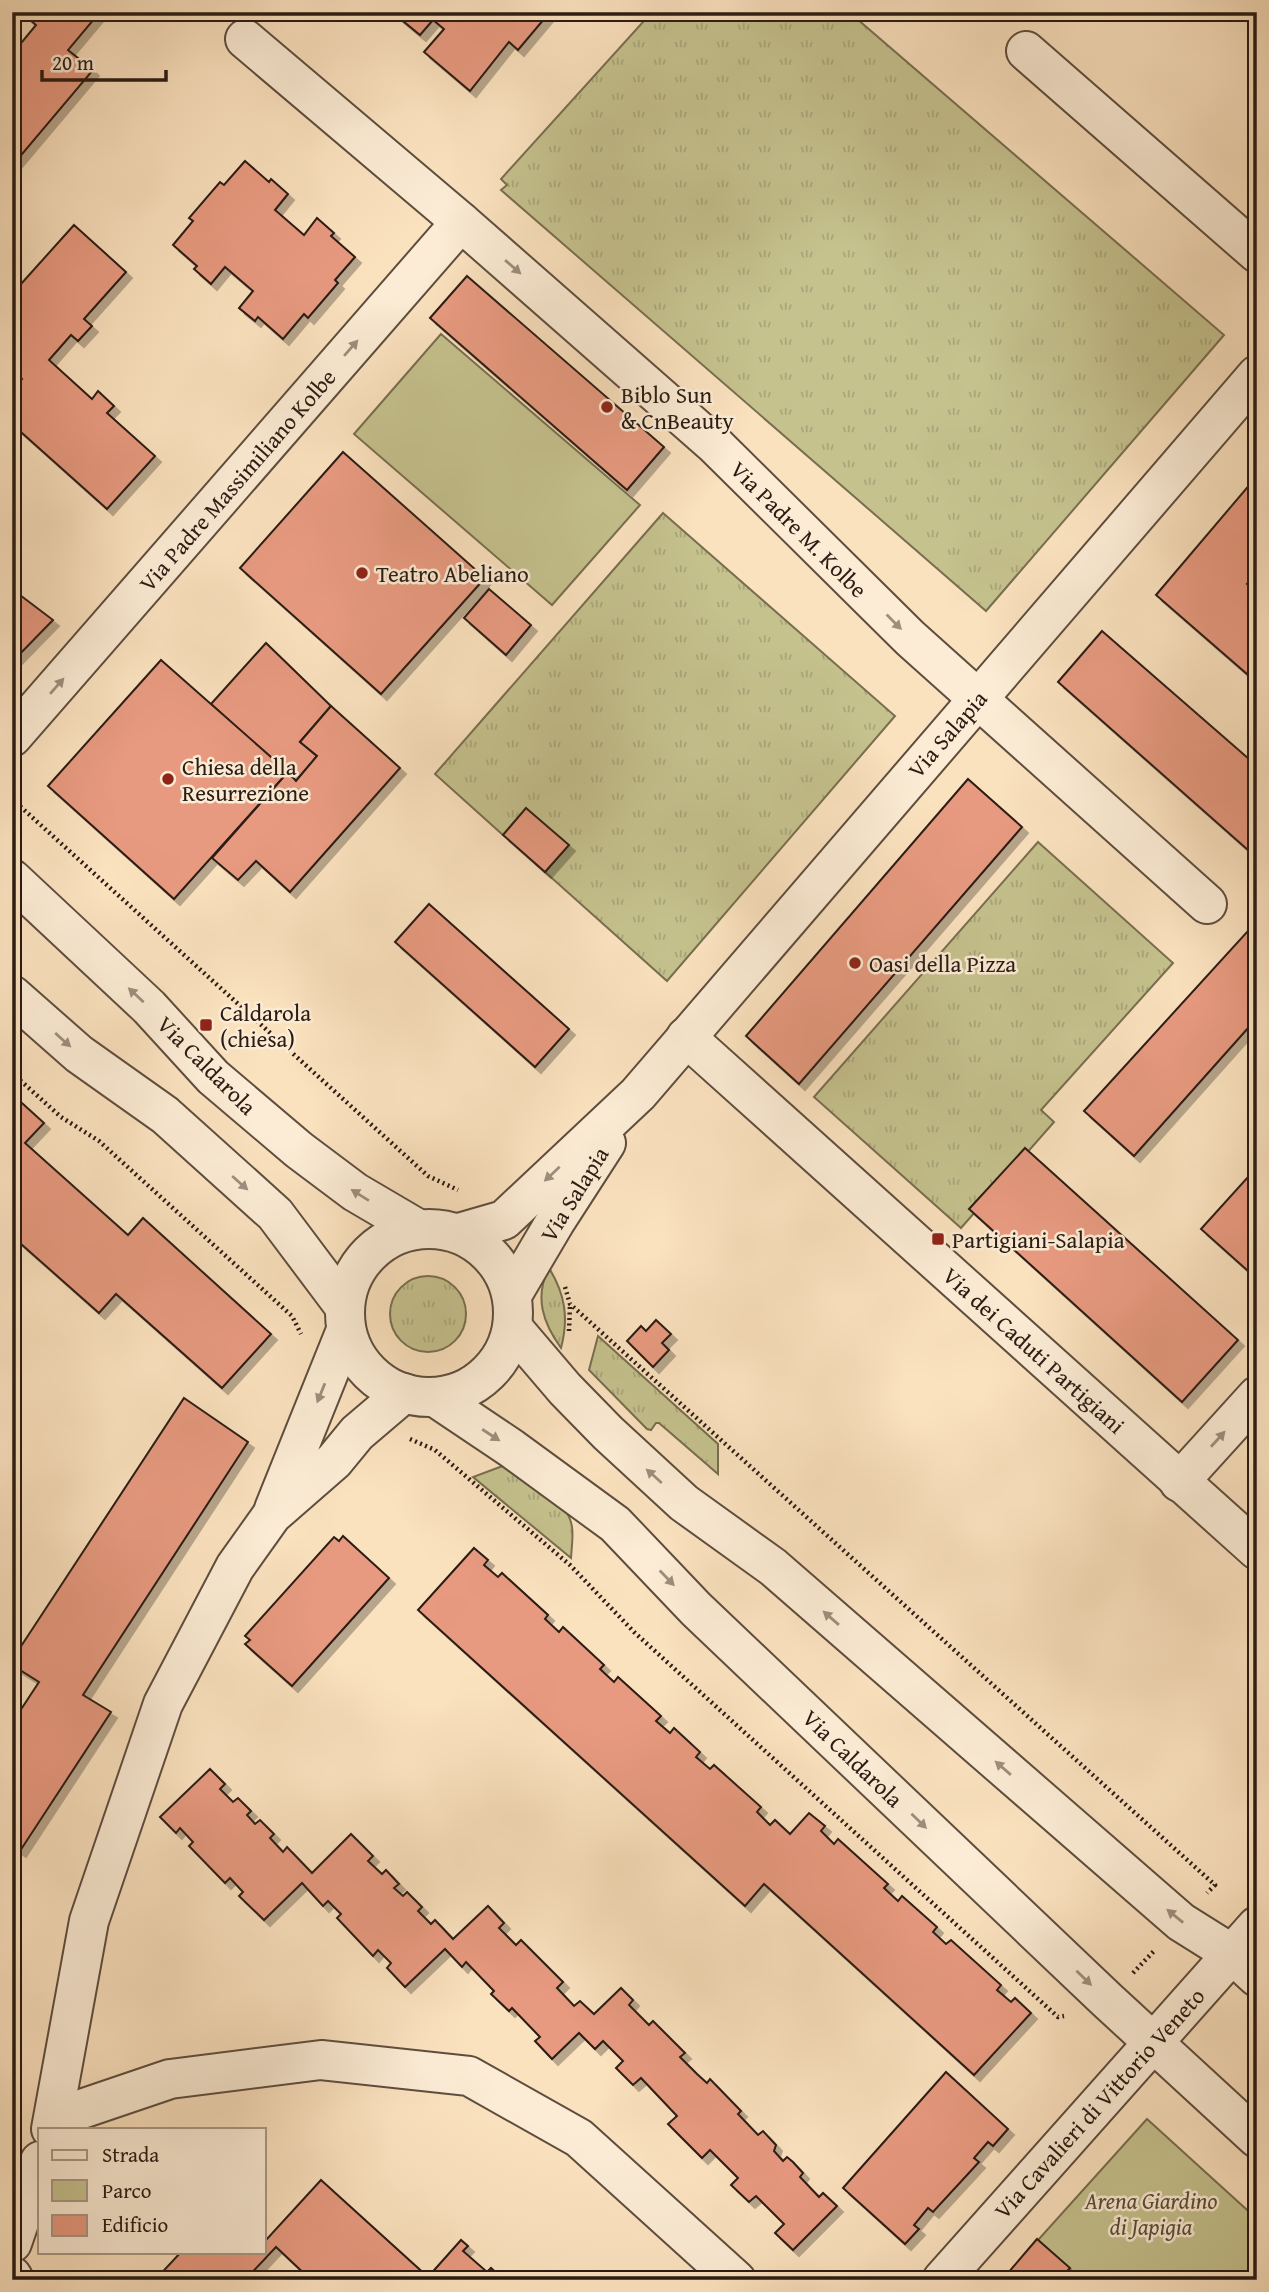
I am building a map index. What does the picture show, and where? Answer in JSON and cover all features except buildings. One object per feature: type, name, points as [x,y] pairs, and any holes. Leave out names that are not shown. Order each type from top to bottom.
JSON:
[{"type":"street","name":"Via Padre M. Kolbe","points":[[246,39],[461,222],[715,445],[910,638],[1207,904]]},
{"type":"street","points":[[1026,51],[1257,253]]},
{"type":"street","name":"Via Padre Massimiliano Kolbe","points":[[12,737],[461,222]]},
{"type":"street","name":"Via Salapia","points":[[459,1233],[504,1220],[638,1094],[1257,375]]},
{"type":"street","name":"Via Caldarola","points":[[12,879],[149,1007],[214,1077],[299,1150],[355,1192],[418,1229]]},
{"type":"street","points":[[12,995],[79,1054],[165,1115],[275,1214],[345,1318],[354,1352],[368,1371],[384,1385],[419,1395],[453,1394],[470,1387],[486,1376],[499,1362],[508,1346],[513,1312]]},
{"type":"street","name":"Via dei Caduti Partigiani","points":[[686,1037],[1257,1550]]},
{"type":"street","name":"Via Salapia","points":[[513,1312],[555,1222],[638,1094]]},
{"type":"street","points":[[53,2124],[89,1920],[163,1704],[235,1567],[272,1514],[345,1318],[350,1283],[360,1263],[376,1247],[396,1235],[418,1229],[459,1233],[483,1247],[502,1269],[513,1312],[565,1389],[608,1433],[684,1503],[773,1567],[1181,1922],[1244,1966]]},
{"type":"street","points":[[272,1514],[334,1461],[357,1433],[419,1395]]},
{"type":"street","name":"Via Caldarola","points":[[419,1395],[511,1448],[615,1524],[696,1609],[1152,2042],[1257,2138]]},
{"type":"street","points":[[1179,1482],[1257,1396]]},
{"type":"street","name":"Via Cavalieri di Vittorio Veneto","points":[[942,2280],[1152,2042],[1244,1966],[1257,1926]]},
{"type":"street","points":[[53,2124],[170,2080],[321,2060],[469,2076],[579,2138],[736,2280]]},
{"type":"street","points":[[12,2243],[38,2167]]},
{"type":"path","points":[[12,1073],[61,1117],[99,1141],[292,1316]]},
{"type":"green space","points":[[652,12],[849,12],[1224,335],[986,611],[501,190],[507,185],[501,179]]},
{"type":"green space","points":[[441,334],[640,505],[552,605],[354,434]]},
{"type":"green space","points":[[663,513],[895,716],[667,981],[545,872],[568,845],[526,809],[503,835],[435,774]]},
{"type":"green space","points":[[1038,842],[1173,963],[1041,1110],[1054,1122],[961,1228],[814,1097]]},
{"type":"green space","points":[[549,1268],[559,1287],[564,1306],[565,1326],[561,1348],[549,1329],[541,1299]]},
{"type":"green space","points":[[428,1276],[443,1279],[455,1287],[463,1299],[466,1314],[463,1329],[455,1341],[443,1349],[428,1352],[413,1349],[401,1341],[393,1329],[390,1314],[393,1299],[401,1287],[413,1279]]},
{"type":"green space","points":[[598,1336],[718,1444],[718,1474],[659,1423],[651,1430],[647,1429],[589,1370]]},
{"type":"green space","points":[[508,1464],[565,1510],[572,1527],[571,1558],[473,1477]]},
{"type":"green space","name":"Arena Giardino di Japigia","points":[[1147,2119],[1257,2219],[1257,2280],[1002,2280]]},
{"type":"place","name":"Biblo Sun & CnBeauty","points":[[607,407]]},
{"type":"place","name":"Teatro Abeliano","points":[[362,573]]},
{"type":"place","name":"Chiesa della Resurrezione","points":[[168,779]]},
{"type":"place","name":"Oasi della Pizza","points":[[855,963]]},
{"type":"place","name":"Caldarola (chiesa)","points":[[206,1025]]},
{"type":"place","name":"Partigiani-Salapia","points":[[938,1239]]}]
